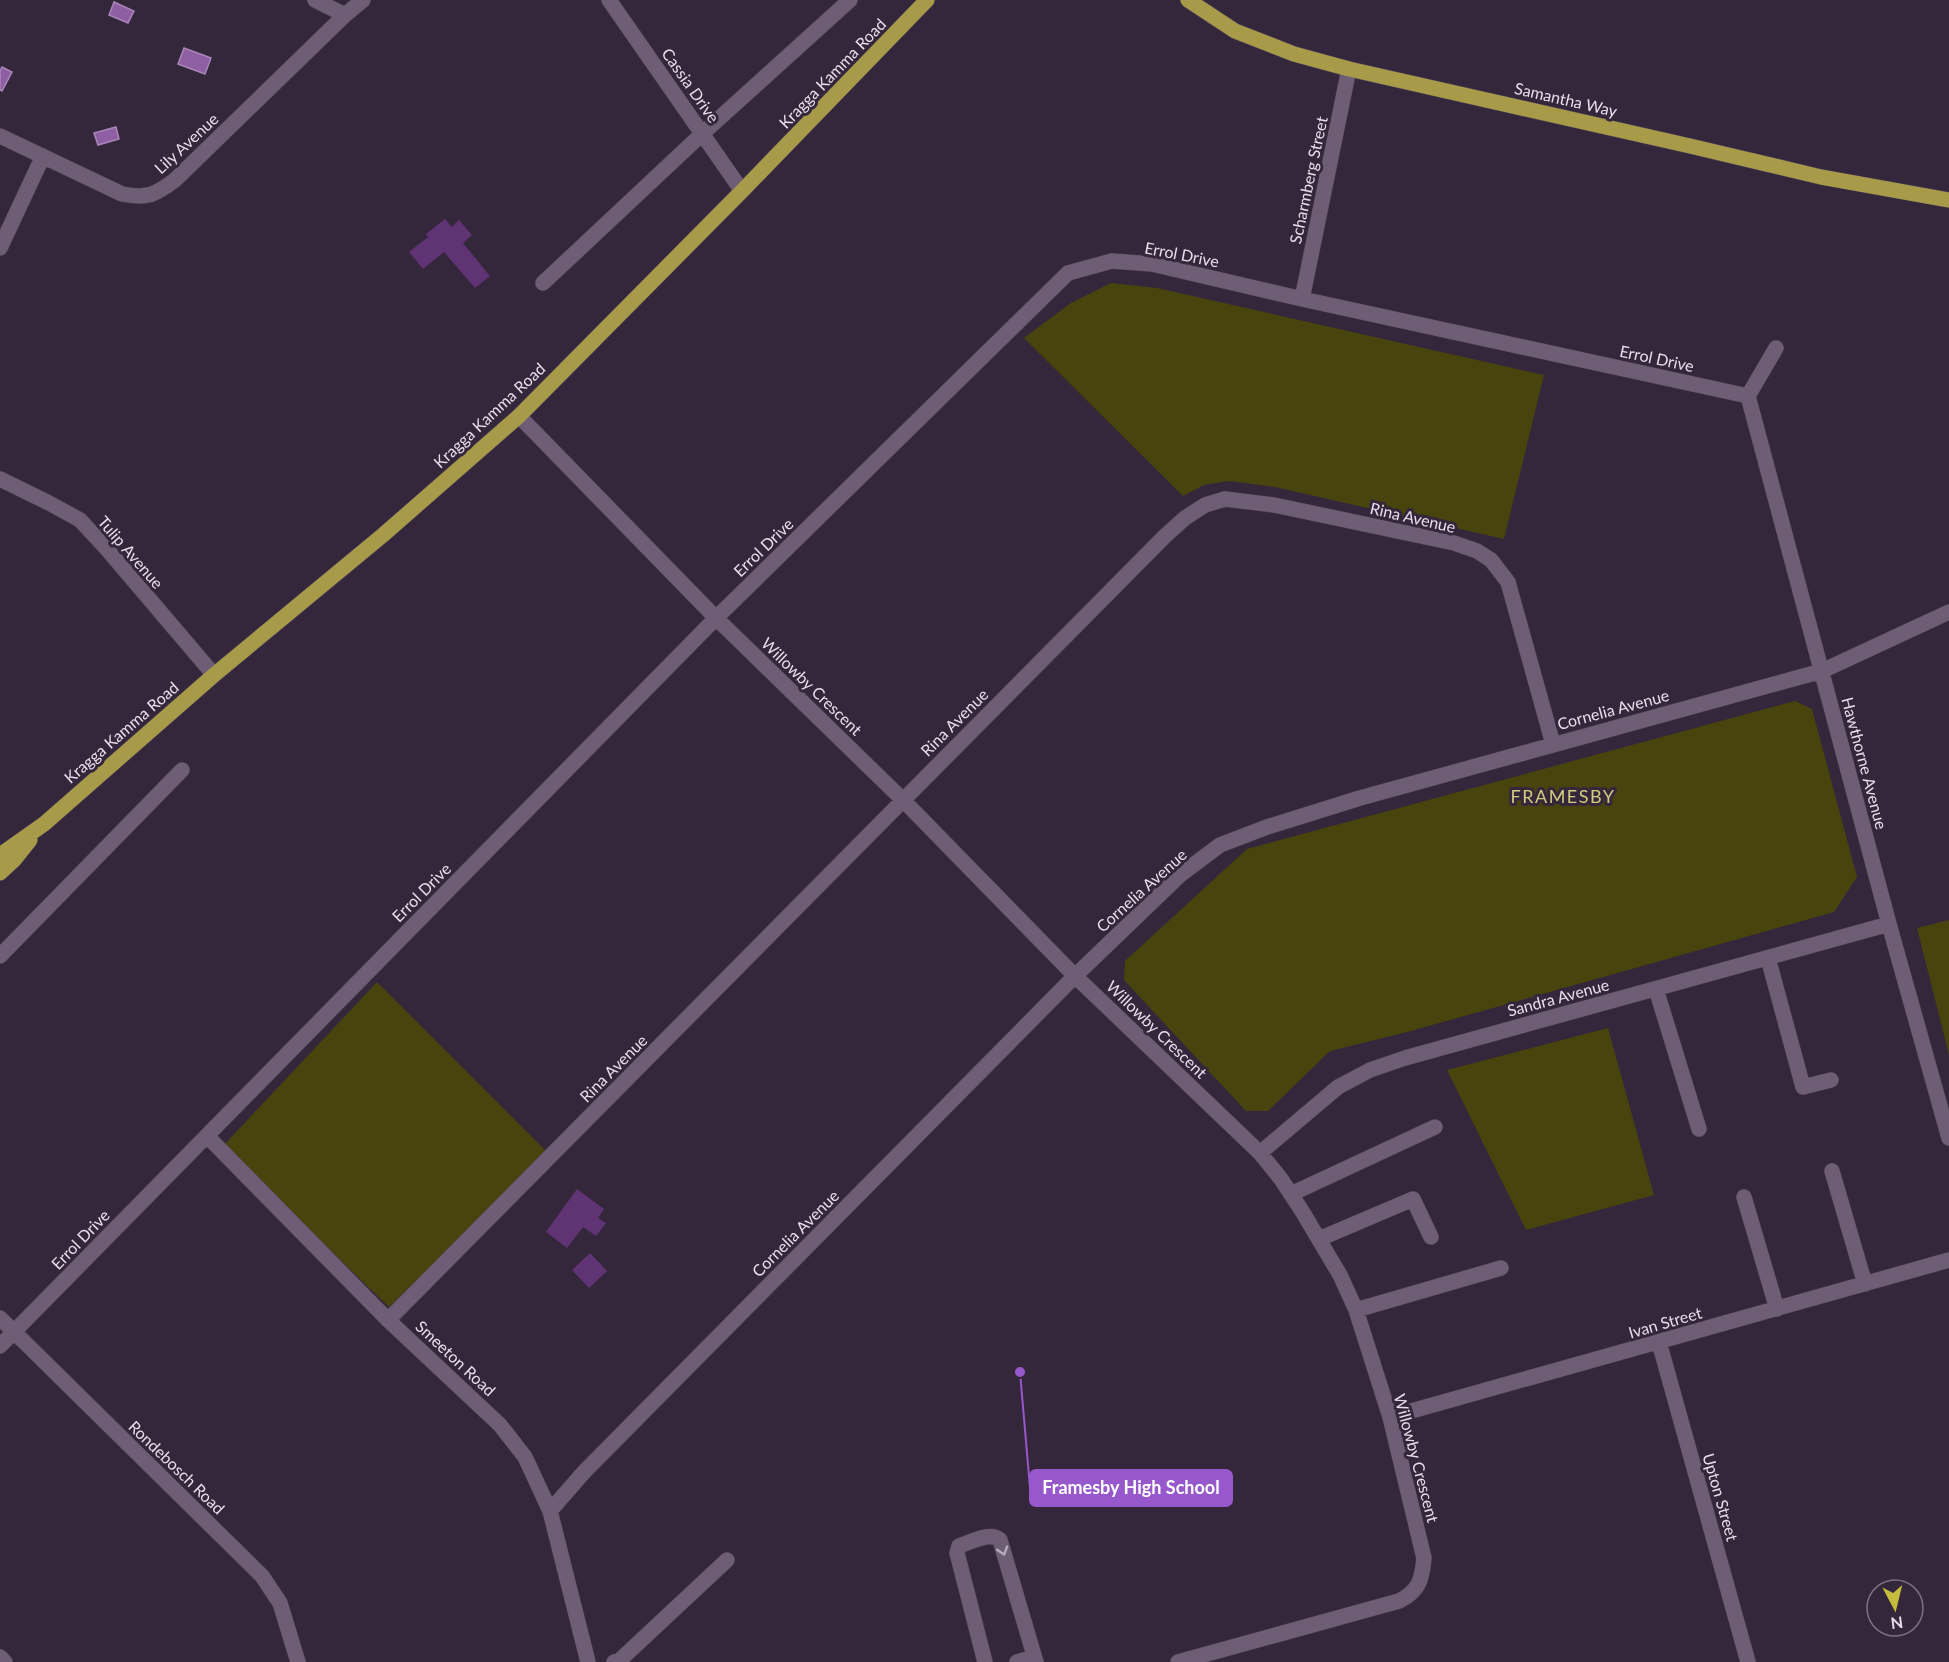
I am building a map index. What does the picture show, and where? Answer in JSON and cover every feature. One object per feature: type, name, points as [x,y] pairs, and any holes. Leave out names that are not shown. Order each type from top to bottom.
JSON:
[{"type":"main road","name":"Kragga Kamma Road","points":[[0,855],[44,824],[213,675],[383,535],[519,416],[927,0]]},
{"type":"main road","name":"Samantha Way","points":[[1188,0],[1235,31],[1294,54],[1349,69],[1821,177],[1949,200]]},
{"type":"main road","name":"Kragga Kamma Road","points":[[0,873],[44,824]]},
{"type":"street","points":[[315,0],[345,15]]},
{"type":"street","name":"Lily Avenue","points":[[0,135],[122,194],[140,198],[157,193],[175,180],[363,0]]},
{"type":"street","name":"Cassia Drive","points":[[609,0],[742,191]]},
{"type":"street","points":[[543,284],[703,133],[850,0]]},
{"type":"street","name":"Scharmberg Street","points":[[1302,299],[1349,69]]},
{"type":"street","points":[[0,248],[43,156]]},
{"type":"street","name":"Errol Drive","points":[[0,1346],[716,618],[1068,273],[1112,261],[1152,264],[1748,396]]},
{"type":"street","points":[[1748,396],[1776,348]]},
{"type":"street","name":"Hawthorne Avenue","points":[[1748,396],[1889,924],[1949,1138]]},
{"type":"street","name":"Willowby Crescent","points":[[519,416],[716,618],[903,800],[1075,976],[1260,1153],[1291,1194],[1340,1275],[1356,1310],[1390,1417],[1424,1558],[1422,1575],[1415,1590],[1399,1601],[1178,1662]]},
{"type":"street","name":"Tulip Avenue","points":[[0,479],[80,520],[213,675]]},
{"type":"street","name":"Rina Avenue","points":[[388,1320],[1165,536],[1185,518],[1205,505],[1225,500],[1274,505],[1454,543],[1477,551],[1491,560],[1508,582],[1552,744]]},
{"type":"street","name":"Cornelia Avenue","points":[[550,1511],[592,1464],[1075,976],[1180,875],[1220,845],[1360,798],[1822,671],[1949,612]]},
{"type":"street","points":[[0,956],[182,770]]},
{"type":"street","name":"Sandra Avenue","points":[[1260,1153],[1338,1087],[1370,1070],[1405,1058],[1889,924]]},
{"type":"street","points":[[1768,958],[1803,1086],[1831,1080]]},
{"type":"street","points":[[1656,989],[1699,1130]]},
{"type":"street","points":[[1291,1194],[1435,1127]]},
{"type":"street","name":"Smeeton Road","points":[[207,1136],[388,1320],[501,1425],[525,1457],[550,1511],[588,1662]]},
{"type":"street","points":[[1832,1171],[1865,1284]]},
{"type":"street","points":[[1744,1197],[1777,1309]]},
{"type":"street","points":[[1319,1239],[1413,1199],[1431,1238]]},
{"type":"street","name":"Ivan Street","points":[[1390,1417],[1949,1260]]},
{"type":"street","points":[[1356,1310],[1501,1268]]},
{"type":"street","name":"Rondebosch Road","points":[[0,1318],[262,1576],[280,1603],[298,1662]]},
{"type":"street","name":"Upton Street","points":[[1659,1342],[1748,1662]]},
{"type":"street","points":[[985,1662],[958,1549],[959,1546],[990,1536],[996,1536],[1000,1540],[1035,1660],[1017,1662]]},
{"type":"street","points":[[614,1662],[620,1660],[727,1560]]},
{"type":"street","points":[[0,1657],[5,1662]]},
{"type":"shaded area","points":[[114,2],[134,11],[128,23],[109,15]]},
{"type":"shaded area","points":[[184,48],[211,58],[205,74],[178,64]]},
{"type":"shaded area","points":[[2,67],[12,72],[2,91],[0,90],[0,71]]},
{"type":"shaded area","points":[[116,127],[119,139],[98,145],[94,133]]},
{"type":"shaded area","points":[[1111,283],[1157,288],[1544,375],[1504,539],[1275,487],[1229,481],[1204,485],[1183,496],[1024,338],[1071,303]]},
{"type":"shaded area","points":[[1795,701],[1812,709],[1857,877],[1834,912],[1411,1031],[1330,1051],[1268,1111],[1246,1111],[1124,980],[1125,961],[1247,849]]},
{"type":"shaded area","points":[[1949,920],[1949,1055],[1917,928]]},
{"type":"shaded area","points":[[377,982],[547,1152],[389,1307],[223,1146]]},
{"type":"shaded area","points":[[1608,1028],[1654,1195],[1526,1230],[1447,1070]]},
{"type":"building","points":[[445,219],[452,227],[459,220],[472,235],[463,243],[490,276],[475,288],[444,252],[423,269],[409,252]]},
{"type":"building","points":[[577,1189],[604,1209],[598,1218],[606,1223],[596,1236],[583,1227],[567,1248],[546,1232]]},
{"type":"building","points":[[590,1253],[607,1271],[589,1288],[572,1270]]},
{"type":"place","name":"Framesby High School","points":[[1020,1372]]},
{"type":"district","name":"FRAMESBY","points":[[1563,796]]}]
